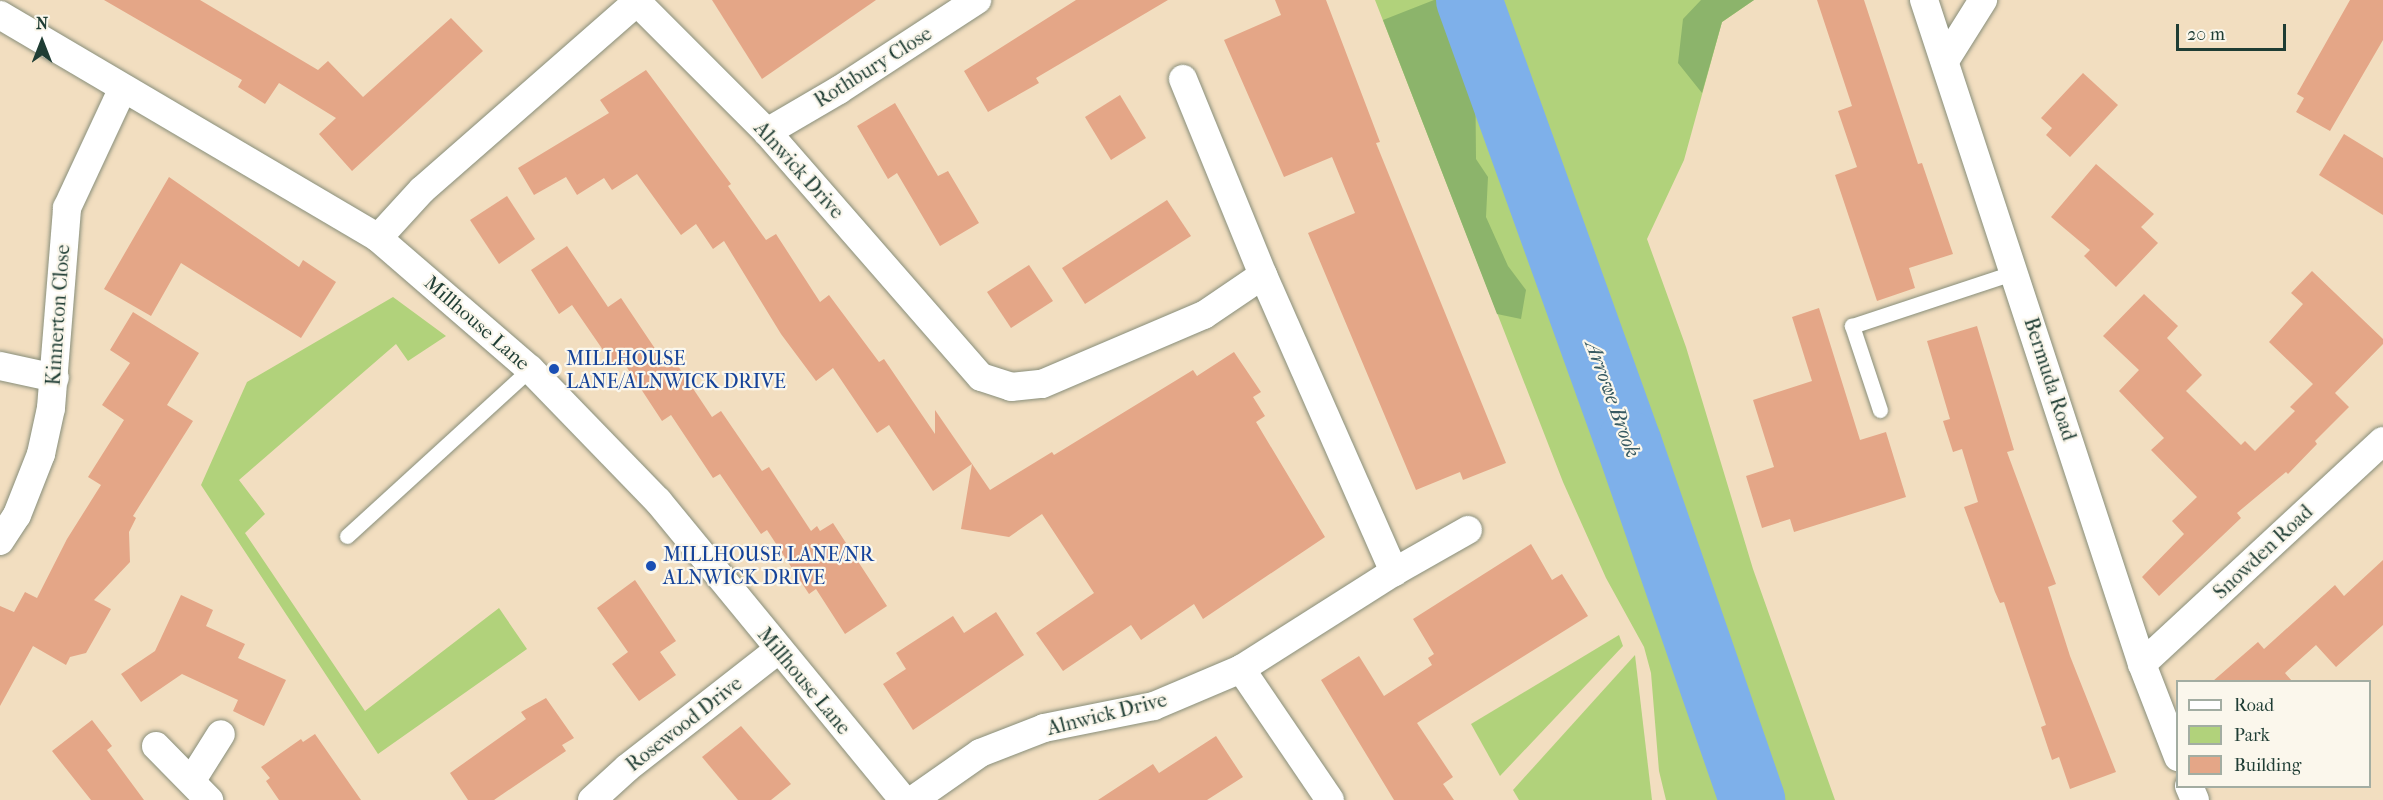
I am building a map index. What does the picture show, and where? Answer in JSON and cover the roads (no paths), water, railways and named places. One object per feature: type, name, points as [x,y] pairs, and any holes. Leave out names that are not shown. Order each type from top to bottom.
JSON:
[{"type":"street","name":"Rothbury Close","points":[[767,132],[839,90],[977,0]]},
{"type":"street","name":"Bermuda Road","points":[[1924,0],[1946,59],[2142,664],[2176,752]]},
{"type":"street","points":[[1946,59],[1983,0]]},
{"type":"street","name":"Alnwick Drive","points":[[378,238],[422,190],[637,1],[767,132],[981,377],[1011,387],[1042,384],[1123,352],[1204,315],[1263,274]]},
{"type":"street","name":"Millhouse Lane","points":[[0,15],[122,90],[378,238],[530,369],[658,501],[778,651],[904,800]]},
{"type":"street","points":[[1183,79],[1263,274],[1394,572]]},
{"type":"street","name":"Kinnerton Close","points":[[0,541],[17,515],[41,454],[55,378],[59,264],[67,208],[122,90]]},
{"type":"street","points":[[0,366],[55,378]]},
{"type":"street","name":"Snowden Road","points":[[2142,664],[2383,441]]},
{"type":"street","name":"Alnwick Drive","points":[[913,800],[980,753],[1044,728],[1154,705],[1241,669],[1394,572],[1468,530]]},
{"type":"street","name":"Rosewood Drive","points":[[592,800],[627,768],[778,651]]},
{"type":"street","points":[[1241,669],[1330,800]]},
{"type":"street","points":[[156,746],[201,790],[221,734]]},
{"type":"lane","points":[[1880,410],[1852,326],[2015,272]]},
{"type":"lane","points":[[347,536],[530,369]]},
{"type":"waterway","name":"Arrowe Brook","points":[[1469,0],[1629,444],[1752,800]]},
{"type":"place","name":"MILLHOUSE LANE/ALNWICK DRIVE","points":[[554,369]]},
{"type":"place","name":"MILLHOUSE LANE/NR ALNWICK DRIVE","points":[[651,566]]}]
